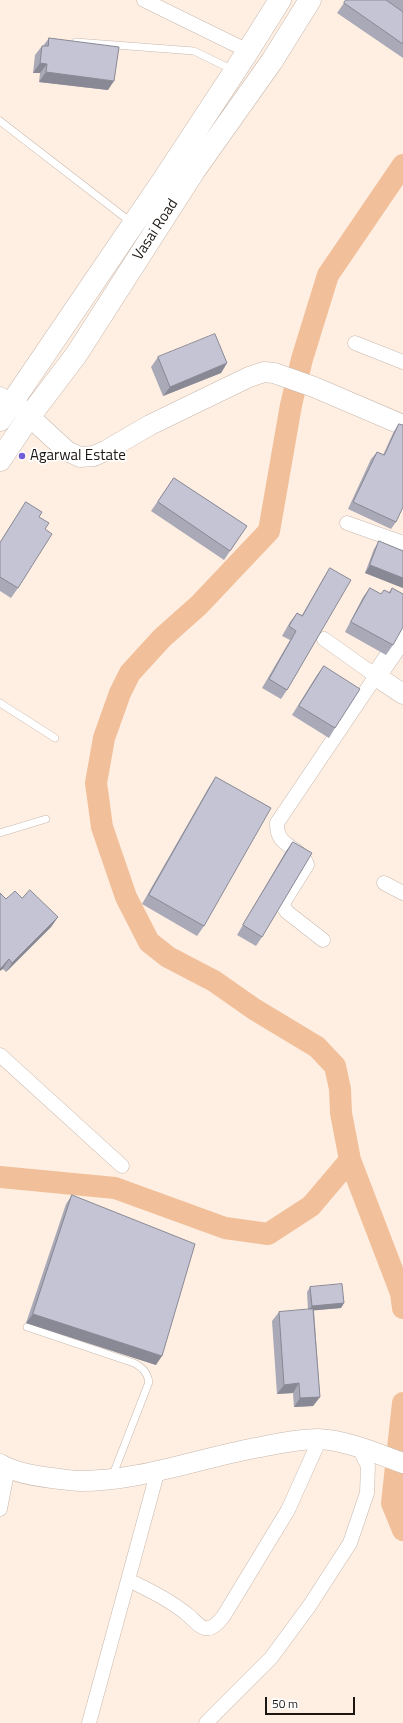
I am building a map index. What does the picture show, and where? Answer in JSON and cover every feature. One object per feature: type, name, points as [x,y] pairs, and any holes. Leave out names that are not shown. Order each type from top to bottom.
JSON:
[{"type":"main road","name":"Vasai Road","points":[[0,420],[7,398],[133,224],[235,71],[280,0]]},
{"type":"main road","name":"Vasai Road","points":[[0,460],[29,417],[76,355],[194,171],[272,61],[310,0]]},
{"type":"street","points":[[144,0],[248,51]]},
{"type":"street","points":[[355,343],[403,362]]},
{"type":"street","points":[[7,398],[67,451],[80,457],[94,456],[108,450],[157,421],[249,377],[264,372],[274,373],[314,387],[403,425]]},
{"type":"street","points":[[347,523],[403,543]]},
{"type":"street","points":[[323,940],[287,912],[283,906],[284,900],[307,865],[305,859],[280,839],[277,832],[277,823],[403,638]]},
{"type":"street","points":[[324,639],[403,694]]},
{"type":"street","points":[[384,883],[403,893]]},
{"type":"street","points":[[0,1055],[122,1166]]},
{"type":"street","points":[[128,1580],[162,1596],[206,1629],[213,1627],[223,1617],[288,1510],[320,1439]]},
{"type":"street","points":[[0,1508],[4,1466],[40,1477],[78,1481],[111,1479],[158,1470],[222,1454],[294,1440],[320,1439],[362,1449],[403,1463]]},
{"type":"street","points":[[206,1723],[271,1658],[310,1605],[350,1543],[367,1493],[368,1466],[362,1449]]},
{"type":"street","points":[[89,1723],[158,1470]]},
{"type":"lane","points":[[70,41],[194,51],[235,71]]},
{"type":"lane","points":[[0,121],[133,224]]},
{"type":"lane","points":[[0,703],[55,738]]},
{"type":"lane","points":[[0,833],[46,819]]},
{"type":"lane","points":[[27,1327],[134,1363],[143,1368],[148,1374],[149,1382],[111,1479]]},
{"type":"building","points":[[346,0],[386,0],[403,12],[403,44],[344,3]]},
{"type":"building","points":[[49,38],[119,47],[114,81],[46,72],[47,64],[40,63],[42,46],[48,46]]},
{"type":"building","points":[[215,334],[227,363],[170,387],[158,357]]},
{"type":"building","points":[[399,424],[403,425],[403,507],[396,522],[353,502],[377,452],[384,455]]},
{"type":"building","points":[[174,478],[247,526],[230,551],[158,502]]},
{"type":"building","points":[[26,502],[42,512],[39,517],[49,523],[45,529],[52,534],[18,588],[0,577],[0,543]]},
{"type":"building","points":[[379,541],[403,551],[403,578],[370,565]]},
{"type":"building","points":[[330,568],[351,580],[287,690],[269,679],[296,631],[289,626],[297,613],[302,616]]},
{"type":"building","points":[[370,588],[381,594],[384,590],[390,593],[392,588],[403,594],[403,627],[393,645],[351,622]]},
{"type":"building","points":[[324,666],[360,689],[335,728],[299,706]]},
{"type":"building","points":[[216,777],[271,808],[204,926],[149,895]]},
{"type":"building","points":[[293,842],[312,853],[262,937],[243,925]]},
{"type":"building","points":[[30,890],[58,917],[12,963],[9,959],[0,969],[0,893],[6,899],[15,891],[22,898]]},
{"type":"building","points":[[72,1195],[195,1244],[162,1356],[33,1314]]},
{"type":"building","points":[[342,1284],[344,1303],[312,1306],[310,1287]]},
{"type":"building","points":[[313,1309],[320,1397],[300,1398],[299,1383],[284,1385],[279,1312]]},
{"type":"waterway","points":[[403,165],[328,275],[302,359],[291,405],[269,531],[199,605],[162,638],[130,673],[120,693],[104,738],[96,783],[102,827],[126,897],[149,942],[168,957],[214,981],[254,1009],[317,1047],[335,1066],[340,1089],[341,1113],[350,1160],[401,1293],[403,1308]]},
{"type":"waterway","points":[[0,1177],[115,1188],[225,1228],[268,1234],[311,1206],[350,1160]]},
{"type":"waterway","points":[[403,1403],[392,1503],[403,1530]]},
{"type":"place","name":"Agarwal Estate","points":[[22,456]]}]
